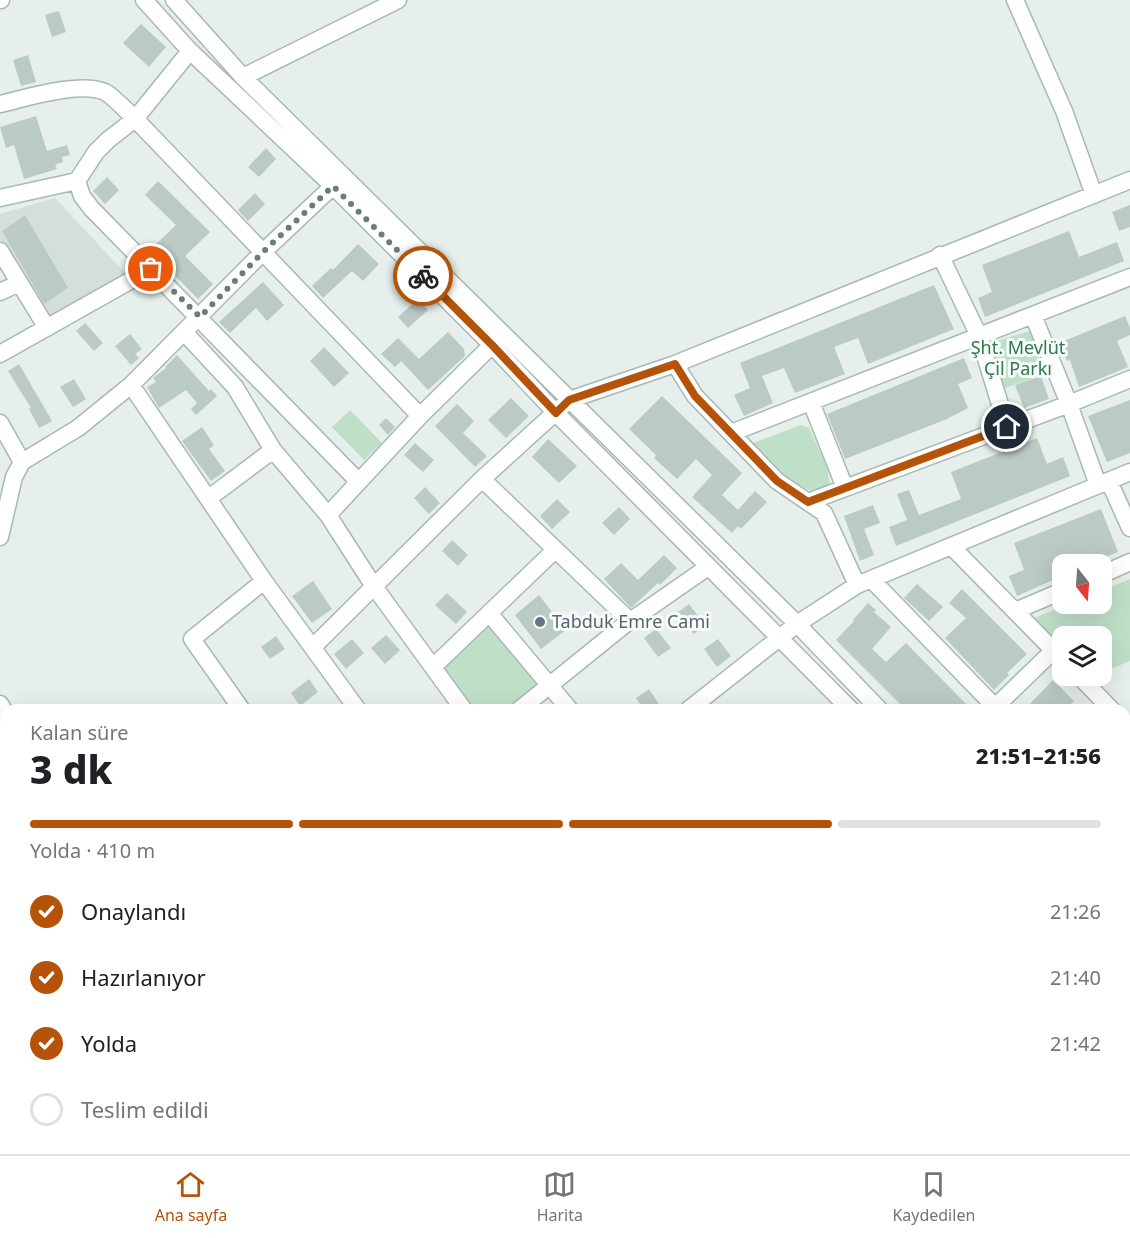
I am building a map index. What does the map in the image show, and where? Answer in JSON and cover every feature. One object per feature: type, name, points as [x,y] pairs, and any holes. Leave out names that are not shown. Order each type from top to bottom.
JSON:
[{"type":"street","points":[[144,0],[190,51],[333,186],[492,345],[556,413],[844,704]]},
{"type":"street","points":[[174,0],[243,77],[797,624],[874,704]]},
{"type":"street","points":[[243,77],[398,0]]},
{"type":"street","points":[[1015,0],[1064,111],[1094,195]]},
{"type":"street","points":[[0,198],[77,181],[96,152],[135,119],[190,51]]},
{"type":"street","points":[[0,104],[59,90],[82,89],[105,92],[135,119],[420,416]]},
{"type":"street","points":[[313,647],[482,479],[569,400],[675,364],[1130,180]]},
{"type":"street","points":[[77,181],[82,196],[92,208],[358,481]]},
{"type":"street","points":[[0,537],[14,477],[22,462],[78,428],[131,385],[263,252],[333,186]]},
{"type":"street","points":[[0,251],[47,328]]},
{"type":"street","points":[[940,255],[979,336],[1007,427]]},
{"type":"street","points":[[0,354],[151,269]]},
{"type":"street","points":[[731,433],[1130,277]]},
{"type":"street","points":[[0,292],[19,283]]},
{"type":"street","points":[[1034,315],[1103,483],[1130,528]]},
{"type":"street","points":[[184,332],[235,387],[273,450],[328,515],[373,585],[460,704]]},
{"type":"street","points":[[328,515],[420,416],[492,345]]},
{"type":"street","points":[[675,364],[695,396],[777,481],[824,513],[864,582],[990,704]]},
{"type":"street","points":[[808,502],[1069,404],[1130,378]]},
{"type":"street","points":[[131,385],[264,581],[354,704]]},
{"type":"street","points":[[811,402],[845,488]]},
{"type":"street","points":[[0,423],[22,462]]},
{"type":"street","points":[[209,498],[273,450]]},
{"type":"street","points":[[702,704],[797,624],[864,582],[1130,472]]},
{"type":"street","points":[[482,479],[630,621]]},
{"type":"street","points":[[951,546],[1052,648]]},
{"type":"street","points":[[434,666],[555,550]]},
{"type":"street","points":[[1112,570],[1130,562]]},
{"type":"street","points":[[526,704],[630,621],[708,567]]},
{"type":"street","points":[[238,704],[192,639],[264,581]]},
{"type":"street","points":[[1015,611],[1052,595]]},
{"type":"street","points":[[489,613],[565,704]]},
{"type":"street","points":[[1001,704],[1052,659]]},
{"type":"street","points":[[1089,686],[1106,704]]},
{"type":"shaded area","points":[[55,198],[126,274],[49,321],[0,239],[0,214]]},
{"type":"green space","name":"Şht. Mevlüt Çil Parkı","points":[[1030,331],[1045,374],[1005,388],[990,343]]},
{"type":"green space","points":[[350,410],[382,443],[364,460],[332,427]]},
{"type":"green space","points":[[801,425],[809,428],[827,467],[830,486],[821,493],[799,486],[782,476],[752,445]]},
{"type":"green space","points":[[1130,579],[1130,661],[1112,668],[1112,626],[1052,626],[1052,644],[1029,620],[1052,611],[1052,614],[1112,614],[1112,586]]},
{"type":"green space","points":[[489,625],[538,683],[511,704],[468,704],[442,667]]},
{"type":"building","points":[[59,11],[66,32],[52,37],[45,15]]},
{"type":"building","points":[[141,24],[166,47],[149,67],[123,43]]},
{"type":"building","points":[[28,55],[36,82],[21,86],[13,60]]},
{"type":"building","points":[[36,116],[47,151],[67,145],[70,155],[62,157],[63,162],[55,165],[57,169],[24,179],[14,145],[6,148],[0,127]]},
{"type":"building","points":[[266,148],[276,159],[259,177],[248,167]]},
{"type":"building","points":[[107,177],[119,190],[105,204],[93,191]]},
{"type":"building","points":[[158,181],[210,232],[185,256],[213,284],[198,299],[150,250],[176,225],[145,195]]},
{"type":"building","points":[[255,193],[265,204],[248,221],[238,210]]},
{"type":"building","points":[[1130,205],[1130,227],[1119,231],[1112,212]]},
{"type":"building","points":[[25,215],[68,288],[44,304],[2,231]]},
{"type":"building","points":[[1069,231],[1079,257],[1117,242],[1124,261],[985,317],[978,298],[992,292],[982,265]]},
{"type":"building","points":[[358,244],[379,264],[363,281],[352,271],[323,298],[312,286],[331,268],[333,270]]},
{"type":"building","points":[[263,282],[284,305],[267,321],[256,308],[230,333],[219,322]]},
{"type":"building","points":[[934,285],[954,329],[868,364],[858,338],[834,347],[845,374],[795,393],[784,368],[762,376],[773,403],[744,416],[734,395],[750,388],[740,363]]},
{"type":"building","points":[[418,299],[428,310],[408,328],[398,317]]},
{"type":"building","points":[[1125,316],[1130,335],[1117,341],[1128,367],[1079,387],[1070,360],[1067,361],[1059,343]]},
{"type":"building","points":[[85,323],[103,343],[94,351],[76,331]]},
{"type":"building","points":[[448,332],[464,349],[465,356],[428,390],[401,361],[395,367],[381,354],[398,338],[419,359]]},
{"type":"building","points":[[130,334],[142,349],[135,354],[139,358],[131,365],[115,346]]},
{"type":"building","points":[[324,347],[349,373],[334,387],[310,361]]},
{"type":"building","points":[[177,355],[209,391],[211,389],[217,396],[196,415],[191,409],[197,403],[186,390],[159,408],[147,387],[156,382],[153,378]]},
{"type":"building","points":[[964,358],[972,378],[958,384],[968,408],[947,419],[845,459],[827,414]]},
{"type":"building","points":[[19,364],[52,421],[39,428],[29,409],[31,408],[8,371]]},
{"type":"building","points":[[1041,376],[1049,399],[1024,408],[1015,385]]},
{"type":"building","points":[[74,379],[86,399],[73,407],[60,387]]},
{"type":"building","points":[[662,396],[742,473],[722,495],[738,510],[755,491],[767,502],[741,529],[738,526],[732,533],[692,497],[712,475],[696,459],[677,479],[654,458],[656,455],[629,429]]},
{"type":"building","points":[[511,398],[529,416],[506,438],[488,420]]},
{"type":"building","points":[[1130,400],[1130,453],[1107,462],[1088,416]]},
{"type":"building","points":[[457,404],[474,421],[463,433],[487,456],[475,467],[435,426]]},
{"type":"building","points":[[386,418],[395,427],[388,435],[379,425]]},
{"type":"building","points":[[202,427],[214,445],[209,449],[225,471],[211,481],[182,441]]},
{"type":"building","points":[[1037,438],[1047,464],[1063,457],[1070,476],[896,546],[889,527],[907,520],[897,494],[909,490],[919,515],[961,499],[951,472]]},
{"type":"building","points":[[548,439],[577,466],[559,483],[532,457]]},
{"type":"building","points":[[415,443],[434,460],[423,472],[404,455]]},
{"type":"building","points":[[425,487],[440,503],[429,514],[414,498]]},
{"type":"building","points":[[557,499],[570,512],[552,529],[540,516]]},
{"type":"building","points":[[873,505],[880,523],[864,529],[874,555],[860,561],[844,516]]},
{"type":"building","points":[[619,507],[630,519],[614,535],[602,523]]},
{"type":"building","points":[[1101,509],[1118,552],[1112,554],[1052,554],[1052,580],[1017,596],[1009,576],[1024,570],[1014,543]]},
{"type":"building","points":[[452,540],[468,555],[458,566],[442,551]]},
{"type":"building","points":[[664,555],[677,568],[631,608],[604,579],[621,563],[638,580]]},
{"type":"building","points":[[313,581],[332,609],[312,623],[292,596]]},
{"type":"building","points":[[917,584],[943,607],[929,621],[904,598]]},
{"type":"building","points":[[962,589],[1027,654],[1007,673],[1009,675],[994,690],[945,638],[966,618],[949,603]]},
{"type":"building","points":[[447,593],[467,612],[456,624],[435,605]]},
{"type":"building","name":"Tabduk Emre Cami","points":[[539,595],[566,630],[541,649],[515,615]]},
{"type":"building","points":[[868,603],[876,610],[874,612],[891,627],[872,649],[886,662],[906,643],[966,704],[900,704],[836,640]]},
{"type":"building","points":[[689,604],[705,625],[694,634],[677,613]]},
{"type":"building","points":[[656,629],[671,648],[658,657],[644,638]]},
{"type":"building","points":[[386,635],[400,650],[385,664],[371,648]]},
{"type":"building","points":[[276,636],[285,649],[270,659],[261,647]]},
{"type":"building","points":[[352,639],[364,653],[346,669],[334,654]]},
{"type":"building","points":[[718,639],[731,656],[717,667],[704,649]]},
{"type":"building","points":[[309,679],[318,692],[303,704],[299,704],[291,693]]},
{"type":"building","points":[[1052,681],[1052,686],[1059,686],[1074,701],[1071,704],[1030,704]]},
{"type":"building","points":[[649,689],[659,704],[640,704],[636,698]]},
{"type":"way so far","points":[[151,269],[200,317],[263,252],[333,186],[423,276]]},
{"type":"place","name":"Tabduk Emre Cami","points":[[540,622]]},
{"type":"route","points":[[423,276],[556,413],[569,400],[675,364],[695,396],[777,481],[808,502],[1007,427]]}]
